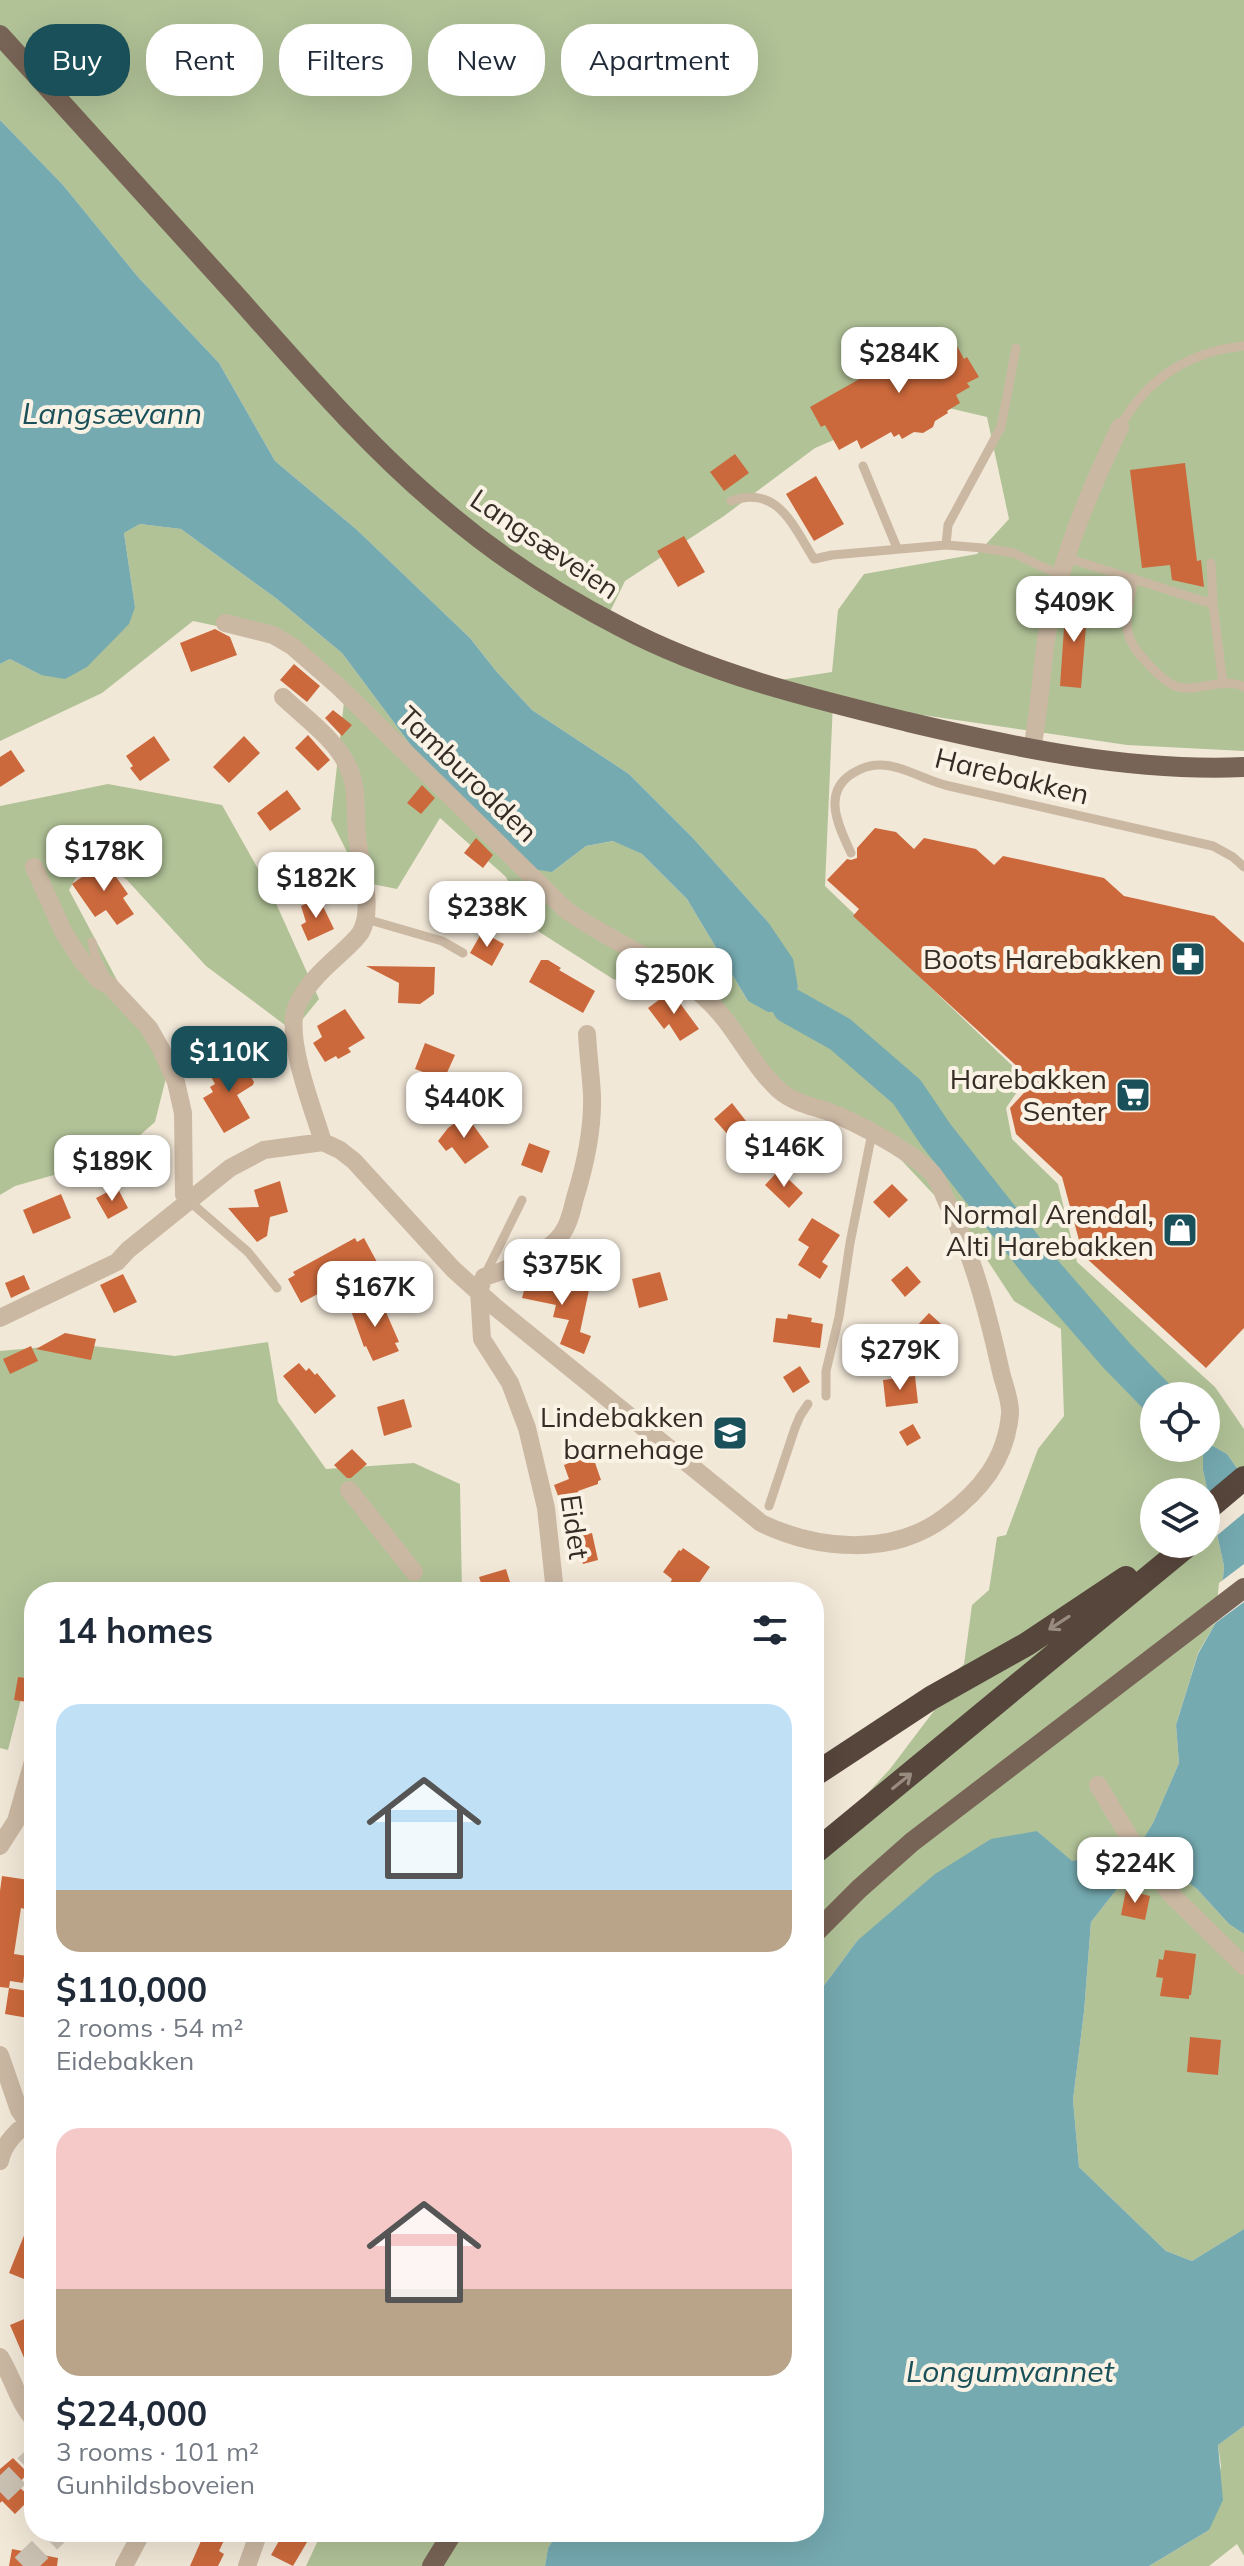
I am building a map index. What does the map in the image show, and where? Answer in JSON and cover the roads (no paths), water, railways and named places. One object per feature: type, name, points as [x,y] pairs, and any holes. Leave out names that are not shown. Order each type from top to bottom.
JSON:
[{"type":"highway","points":[[1220,1498],[1244,1478]]},
{"type":"highway","points":[[1220,1518],[1244,1498]]},
{"type":"highway","points":[[824,1768],[931,1698],[1027,1644],[1159,1558]]},
{"type":"highway","points":[[824,1845],[1165,1558]]},
{"type":"main road","name":"Langsæveien","points":[[0,35],[348,419],[442,509],[544,584],[620,627],[715,667],[812,698],[1032,749],[1161,766],[1244,767]]},
{"type":"main road","points":[[824,1924],[912,1842],[1244,1576]]},
{"type":"main road","points":[[824,1910],[906,1835],[1244,1588]]},
{"type":"main road","points":[[432,2566],[447,2542]]},
{"type":"main road","points":[[448,2566],[462,2542]]},
{"type":"street","points":[[1032,749],[1048,629],[1063,566],[1120,427]]},
{"type":"street","name":"Tamburodden","points":[[225,623],[273,635],[310,661],[566,910],[703,995],[726,1019],[780,1091],[798,1103],[831,1113],[872,1133],[904,1151],[933,1174],[963,1235],[993,1334],[1010,1410],[1003,1447],[992,1470],[970,1498],[938,1523],[911,1535],[867,1544],[824,1543],[787,1534],[600,1394],[494,1306],[482,1284],[453,1269],[354,1161],[323,1142]]},
{"type":"street","points":[[0,1318],[117,1262],[230,1168],[264,1150],[323,1142],[308,1095],[294,1033],[294,1014],[308,988],[355,939],[366,919],[365,883],[357,839],[355,792],[349,769],[334,745],[283,697]]},
{"type":"street","points":[[34,867],[63,931],[82,961],[149,1028],[176,1082],[183,1113],[184,1195],[189,1201]]},
{"type":"street","points":[[482,1284],[552,1245],[563,1233],[569,1219],[580,1183],[591,1119],[587,1034]]},
{"type":"street","name":"Eidet","points":[[482,1284],[482,1339],[510,1383],[527,1428],[546,1508],[554,1582]]},
{"type":"street","points":[[349,1490],[414,1572]]},
{"type":"street","points":[[1098,1785],[1143,1860],[1171,1894],[1244,1966]]},
{"type":"street","points":[[0,1846],[16,1821],[24,1793]]},
{"type":"street","points":[[0,2055],[19,2110],[24,2115]]},
{"type":"street","points":[[0,2161],[9,2142],[24,2128]]},
{"type":"street","points":[[0,2357],[24,2405]]},
{"type":"street","points":[[124,2566],[137,2542]]},
{"type":"street","points":[[247,2566],[255,2542]]},
{"type":"lane","points":[[1120,427],[1145,390],[1179,364],[1203,354],[1244,346]]},
{"type":"lane","points":[[946,545],[948,525],[1001,427],[1016,348]]},
{"type":"lane","points":[[863,466],[897,548]]},
{"type":"lane","points":[[731,501],[747,495],[766,499],[775,505],[788,518],[814,559],[946,545],[1013,553],[1063,566],[1134,578],[1213,604]]},
{"type":"lane","points":[[1211,563],[1223,684]]},
{"type":"lane","points":[[1134,578],[1126,622],[1130,643],[1143,659],[1168,683],[1177,687],[1223,684],[1240,684],[1244,687]]},
{"type":"lane","name":"Harebakken","points":[[851,853],[834,816],[836,798],[856,770],[877,765],[890,766],[943,785],[1213,846],[1244,867]]},
{"type":"lane","points":[[366,919],[442,941],[463,953]]},
{"type":"lane","points":[[92,942],[95,956],[110,986]]},
{"type":"lane","points":[[826,1396],[826,1371],[839,1317],[872,1133]]},
{"type":"lane","points":[[482,1284],[522,1200]]},
{"type":"lane","points":[[189,1201],[248,1252],[277,1288]]},
{"type":"lane","points":[[765,1515],[795,1428],[808,1404]]},
{"type":"water","name":"Langsævann","points":[[0,120],[63,185],[138,277],[219,363],[275,461],[356,529],[470,638],[532,710],[629,774],[692,837],[768,922],[793,959],[798,987],[789,1012],[768,1012],[748,1001],[687,899],[642,854],[613,841],[586,846],[552,872],[532,869],[413,748],[342,653],[277,599],[181,529],[140,524],[124,533],[135,607],[129,624],[87,667],[65,679],[41,675],[10,659],[0,664]]},
{"type":"water","name":"Longumvannet","points":[[1220,1450],[1227,1454],[1244,1478],[1244,1934],[1229,1924],[1197,1889],[1154,1857],[1135,1866],[1091,1922],[1073,2100],[1079,2167],[1166,2251],[1192,2261],[1244,2229],[1244,2426],[1218,2445],[1223,2500],[1209,2530],[1149,2566],[545,2566],[552,2542],[824,2542],[824,1986],[857,1941],[935,1874],[991,1839],[1037,1831],[1072,1861],[1102,1856],[1144,1838],[1179,1763],[1176,1725],[1198,1654],[1220,1615],[1224,1566],[1220,1548],[1220,1478],[1205,1478],[1203,1462],[1220,1462]]},
{"type":"waterway","points":[[790,1006],[840,1034],[907,1092],[936,1135],[1045,1273],[1142,1382]]},
{"type":"tunnel","points":[[0,2492],[24,2469]]},
{"type":"tunnel","points":[[23,2566],[48,2542]]},
{"type":"place","name":"Boots Harebakken","points":[[1188,959]]},
{"type":"place","name":"Harebakken Senter","points":[[1133,1095]]},
{"type":"place","name":"Normal Arendal, Alti Harebakken","points":[[1180,1230]]},
{"type":"place","name":"Lindebakken barnehage","points":[[730,1433]]}]
